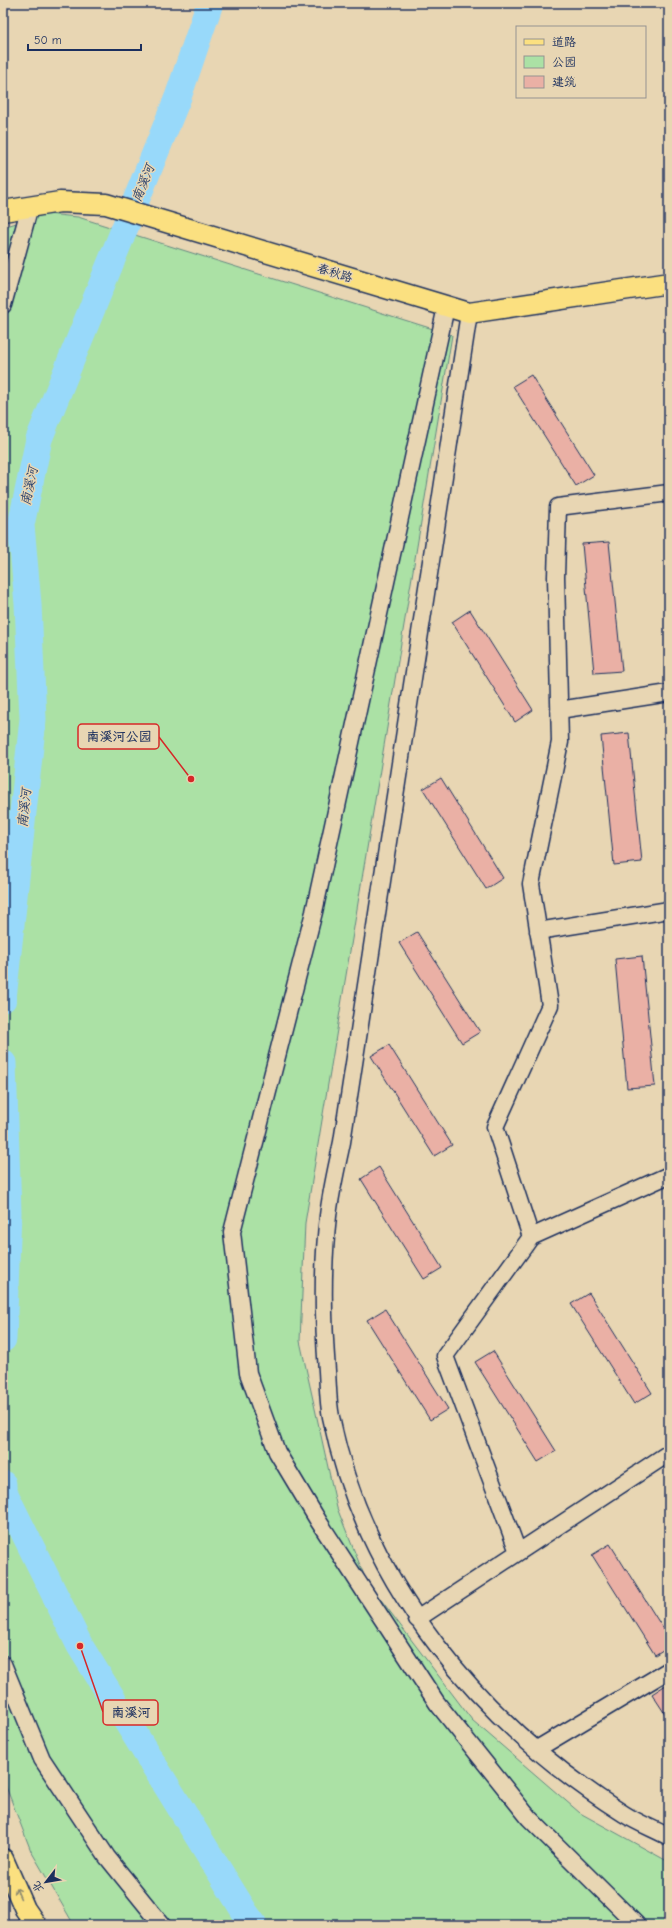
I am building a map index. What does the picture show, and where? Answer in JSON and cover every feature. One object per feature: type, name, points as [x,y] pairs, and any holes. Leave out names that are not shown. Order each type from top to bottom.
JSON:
[{"type":"main road","name":"春秋路","points":[[3,211],[60,202],[106,204],[469,314],[669,283]]},
{"type":"main road","points":[[3,1859],[25,1909],[36,1925]]},
{"type":"street","points":[[3,305],[30,206]]},
{"type":"street","points":[[446,307],[314,912],[232,1232],[248,1373],[277,1452],[319,1522],[437,1703],[529,1818],[637,1925]]},
{"type":"street","points":[[469,314],[344,1126],[328,1216],[324,1278],[323,1330],[331,1416],[347,1476],[370,1534],[389,1572],[417,1619],[448,1661],[489,1706],[564,1772],[625,1815],[669,1837]]},
{"type":"street","points":[[531,1237],[495,1127],[550,1006],[530,884],[560,742],[556,577],[558,507],[669,493]]},
{"type":"street","points":[[559,710],[669,693]]},
{"type":"street","points":[[538,931],[669,910]]},
{"type":"street","points":[[518,1552],[445,1356],[531,1237],[669,1175]]},
{"type":"street","points":[[417,1619],[669,1453]]},
{"type":"street","points":[[3,1664],[42,1759],[108,1857],[162,1925]]},
{"type":"street","points":[[537,1749],[669,1670]]},
{"type":"green space","points":[[47,214],[78,217],[452,335],[305,1223],[300,1341],[337,1508],[366,1580],[472,1720],[580,1813],[669,1862],[669,1925],[74,1925],[31,1851],[3,1779],[3,227]]},
{"type":"building","points":[[531,375],[594,475],[576,486],[513,386]]},
{"type":"building","points":[[609,542],[622,671],[594,673],[582,544]]},
{"type":"building","points":[[470,610],[533,710],[515,722],[452,622]]},
{"type":"building","points":[[629,733],[642,862],[614,865],[601,736]]},
{"type":"building","points":[[441,778],[503,878],[486,889],[423,789]]},
{"type":"building","points":[[417,932],[480,1032],[462,1043],[399,943]]},
{"type":"building","points":[[642,956],[655,1086],[627,1088],[615,959]]},
{"type":"building","points":[[389,1045],[452,1145],[434,1156],[371,1056]]},
{"type":"building","points":[[379,1167],[442,1268],[424,1279],[361,1179]]},
{"type":"building","points":[[589,1293],[652,1393],[634,1404],[571,1304]]},
{"type":"building","points":[[385,1309],[448,1409],[430,1420],[367,1320]]},
{"type":"building","points":[[493,1351],[556,1451],[538,1462],[475,1362]]},
{"type":"building","points":[[610,1544],[669,1638],[669,1646],[655,1655],[592,1555]]},
{"type":"building","points":[[669,1683],[669,1720],[652,1694]]},
{"type":"waterway","name":"南溪河","points":[[3,999],[33,719],[28,604],[21,525],[39,439],[178,97],[210,3]]},
{"type":"waterway","name":"南溪河","points":[[3,1063],[8,1213],[3,1339]]},
{"type":"waterway","name":"南溪河","points":[[3,1484],[3,1490],[80,1646],[254,1925]]},
{"type":"place","name":"南溪河公园","points":[[191,779]]},
{"type":"place","name":"南溪河","points":[[80,1646]]}]
